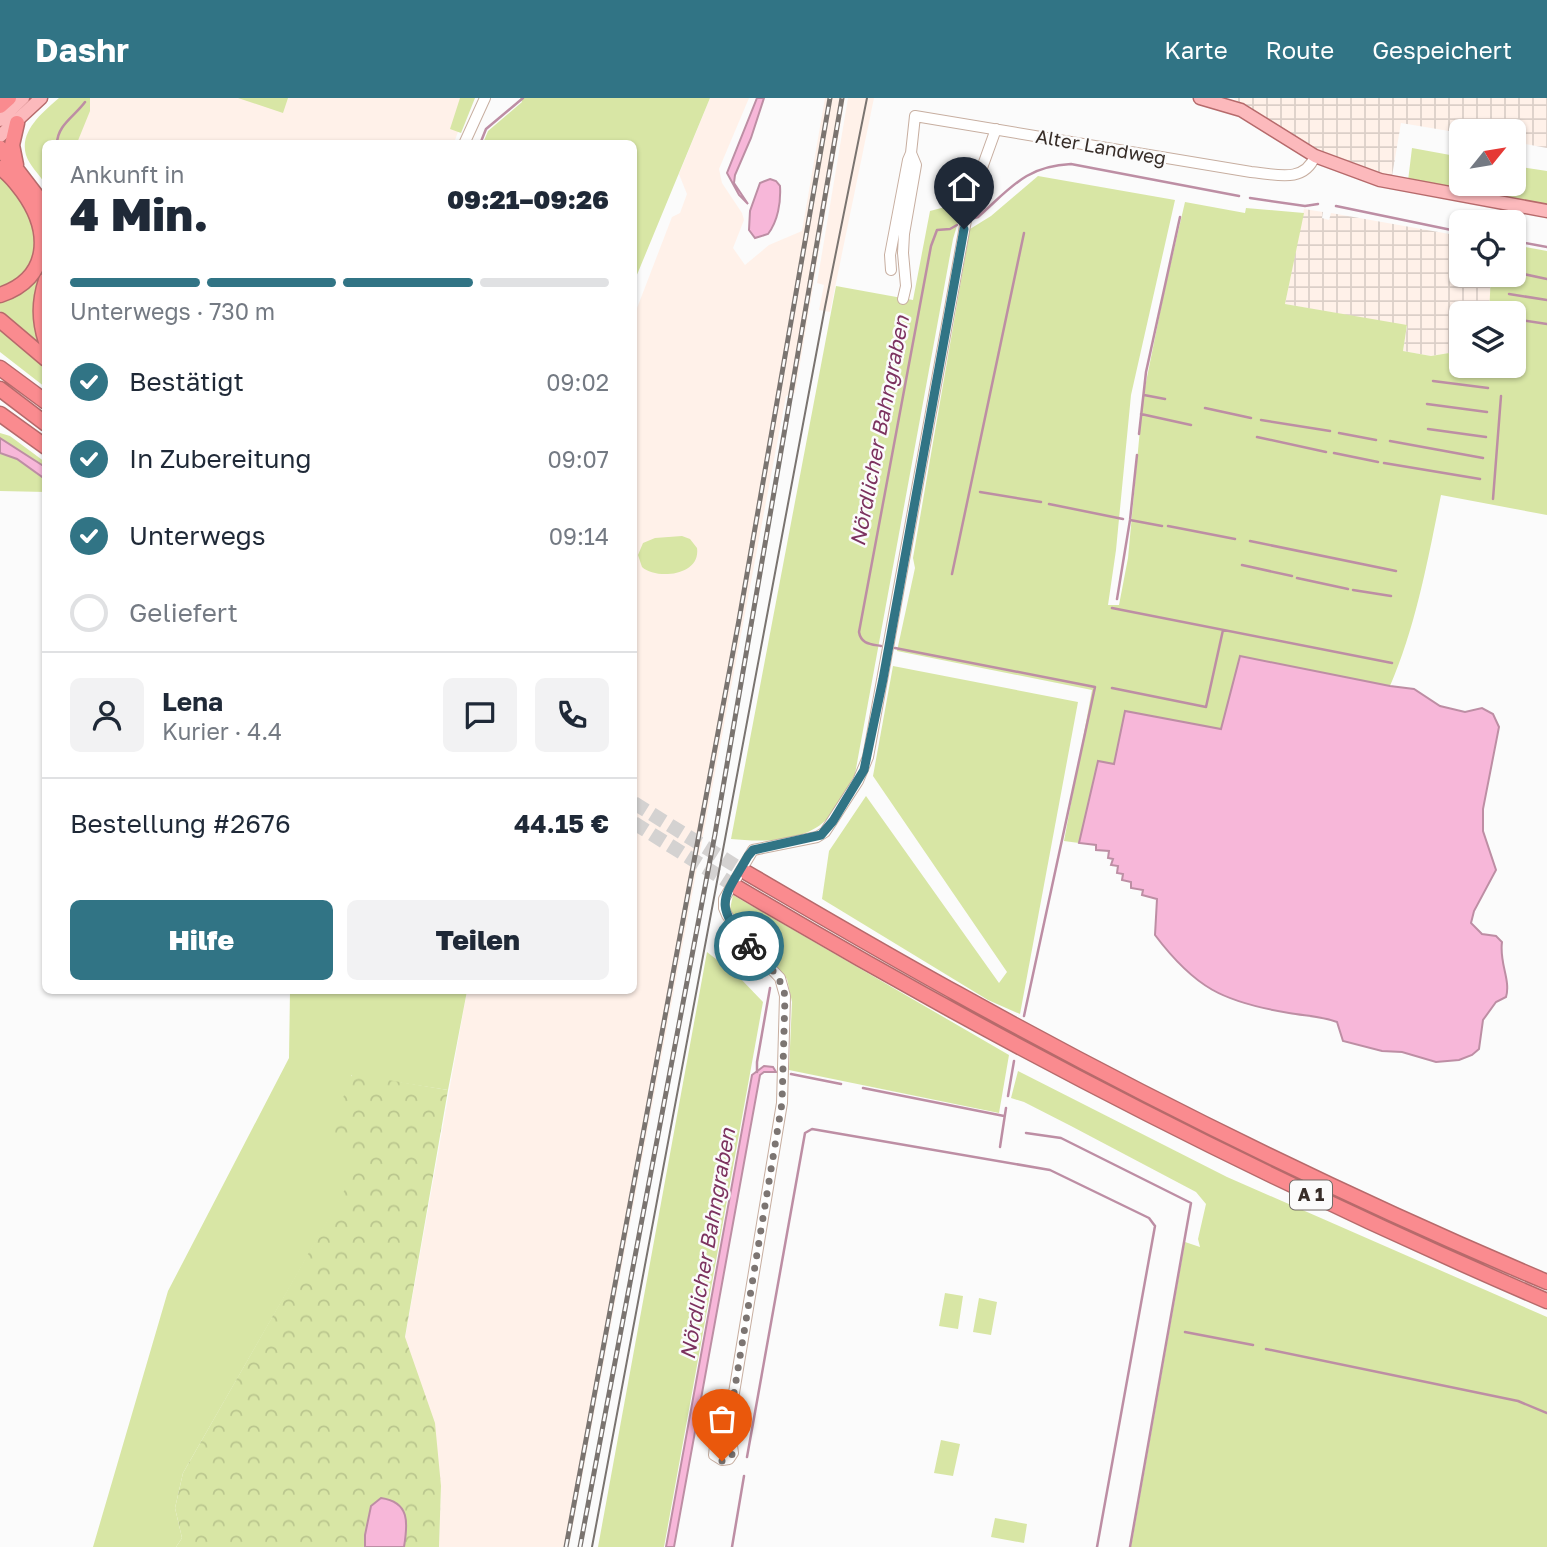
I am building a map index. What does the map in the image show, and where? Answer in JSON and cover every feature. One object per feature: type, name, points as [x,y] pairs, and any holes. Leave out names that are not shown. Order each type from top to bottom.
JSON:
[{"type":"highway","points":[[0,106],[9,98]]},
{"type":"highway","points":[[16,167],[12,145],[17,122]]},
{"type":"highway","points":[[0,148],[42,203]]},
{"type":"highway","points":[[0,168],[13,179],[27,198],[37,215],[42,235]]},
{"type":"highway","points":[[0,295],[21,286],[34,272],[42,246]]},
{"type":"highway","points":[[42,296],[42,328]]},
{"type":"highway","points":[[0,320],[42,356]]},
{"type":"highway","points":[[0,368],[42,399]]},
{"type":"highway","points":[[0,389],[42,421]]},
{"type":"highway","points":[[0,414],[42,444]]},
{"type":"highway","name":"A 1","points":[[747,873],[956,994],[1098,1070],[1290,1166],[1547,1282]]},
{"type":"highway","name":"A 1","points":[[738,888],[936,1003],[1147,1116],[1383,1229],[1547,1301]]},
{"type":"main road","points":[[0,120],[23,98]]},
{"type":"main road","points":[[0,136],[41,98]]},
{"type":"main road","points":[[1200,98],[1241,110],[1315,156],[1380,180],[1547,211]]},
{"type":"street","points":[[466,140],[485,98]]},
{"type":"street","name":"Alter Landweg","points":[[891,270],[890,255],[911,153],[915,116],[1286,176],[1306,171],[1315,156]]},
{"type":"street","points":[[729,1423],[782,1103],[785,996],[780,978],[746,942],[727,915],[724,899],[753,850],[817,837],[825,832],[864,770],[969,204],[996,130]]},
{"type":"street","name":"Alter Landweg","points":[[903,299],[904,234],[916,164],[911,153]]},
{"type":"shaded area","points":[[78,98],[470,98],[455,140],[49,140]]},
{"type":"shaded area","points":[[710,98],[749,98],[719,169],[722,183],[744,220],[733,248],[745,265],[769,245],[802,231],[825,98],[845,98],[795,393],[786,396],[569,1547],[439,1547],[441,1486],[405,1338],[466,994],[637,994],[637,308],[672,217],[680,213],[687,194],[679,174]]},
{"type":"shaded area","points":[[757,98],[764,98],[734,183],[748,204],[739,195],[727,173]]},
{"type":"shaded area","points":[[848,98],[874,98],[830,312],[819,310],[824,285],[817,283]]},
{"type":"shaded area","points":[[1233,98],[1547,98],[1547,148],[1526,144],[1526,119],[1449,119],[1449,131],[1401,123],[1392,176],[1360,168],[1313,149]]},
{"type":"shaded area","points":[[770,179],[780,186],[778,211],[768,234],[755,238],[749,230],[750,211],[760,183]]},
{"type":"shaded area","points":[[1304,209],[1323,212],[1322,218],[1329,220],[1331,213],[1449,234],[1449,287],[1490,287],[1490,301],[1449,301],[1449,353],[1431,356],[1403,351],[1407,326],[1285,304]]},
{"type":"shaded area","points":[[0,438],[42,465],[42,477],[17,459],[0,453]]},
{"type":"shaded area","points":[[1240,656],[1414,689],[1440,706],[1465,712],[1482,708],[1493,714],[1499,727],[1483,809],[1483,831],[1496,870],[1474,911],[1471,923],[1482,934],[1496,936],[1502,942],[1507,991],[1506,997],[1496,1002],[1483,1020],[1479,1049],[1472,1055],[1459,1060],[1436,1062],[1402,1052],[1382,1051],[1343,1041],[1337,1022],[1246,1004],[1212,990],[1184,968],[1155,935],[1157,899],[1142,895],[1143,890],[1131,888],[1131,882],[1122,880],[1123,874],[1117,873],[1118,866],[1111,865],[1113,859],[1108,858],[1109,851],[1096,850],[1096,845],[1079,843],[1098,761],[1114,764],[1125,711],[1221,729]]},
{"type":"shaded area","points":[[764,1066],[773,1067],[776,1072],[764,1072],[760,1075],[674,1547],[666,1547],[752,1075]]},
{"type":"shaded area","points":[[381,1498],[397,1504],[405,1515],[404,1547],[365,1547],[371,1506]]},
{"type":"green space","points":[[59,98],[90,98],[90,111],[78,140],[42,140],[42,180],[27,159],[25,146],[29,130]]},
{"type":"green space","points":[[238,98],[288,98],[283,113]]},
{"type":"green space","points":[[460,98],[475,98],[461,133],[450,129]]},
{"type":"green space","points":[[520,98],[710,98],[637,275],[637,140],[484,140],[488,131],[522,102]]},
{"type":"green space","points":[[1412,148],[1449,155],[1449,188],[1408,181]]},
{"type":"green space","points":[[1526,168],[1547,171],[1547,205],[1495,196],[1526,196]]},
{"type":"green space","points":[[0,172],[23,199],[39,240],[31,270],[0,290]]},
{"type":"green space","points":[[1038,176],[1175,200],[1131,395],[1108,605],[1119,605],[1128,558],[1143,397],[1185,202],[1245,213],[1246,208],[1304,213],[1285,304],[1407,325],[1403,351],[1431,356],[1449,353],[1449,378],[1526,378],[1526,301],[1490,301],[1490,287],[1526,287],[1526,247],[1547,251],[1547,515],[1441,495],[1414,616],[1390,686],[1240,656],[1221,729],[1114,765],[1098,761],[1079,843],[1064,841],[1092,690],[897,651],[915,568],[913,558],[970,229],[991,216]]},
{"type":"green space","points":[[964,202],[953,239],[855,774],[834,810],[816,828],[781,839],[731,839],[836,286],[913,300],[930,211]]},
{"type":"green space","points":[[42,259],[42,345],[0,311],[0,298]]},
{"type":"green space","points":[[0,326],[42,361],[42,385],[0,352]]},
{"type":"green space","points":[[0,433],[10,436],[42,460],[42,492],[0,491]]},
{"type":"green space","points":[[682,536],[690,539],[697,548],[692,565],[685,570],[667,574],[642,567],[638,555],[643,543],[655,538]]},
{"type":"green space","points":[[893,666],[1078,702],[1020,1014],[988,1000],[822,899],[829,851],[866,796],[999,983],[1007,972],[873,776]]},
{"type":"green space","points":[[733,895],[1009,1055],[999,1113],[789,1070],[792,1002],[787,979],[746,937],[730,909]]},
{"type":"green space","points":[[707,952],[739,977],[763,1002],[664,1547],[598,1547]]},
{"type":"green space","points":[[290,994],[466,994],[448,1090],[351,1075],[365,1156],[183,1473],[175,1508],[182,1538],[176,1547],[93,1547],[168,1291],[289,1058]]},
{"type":"green space","points":[[1018,1071],[1227,1177],[1547,1317],[1547,1547],[1131,1547],[1185,1242],[1200,1247],[1198,1239],[1206,1204],[1196,1192],[1024,1102],[1011,1098]]},
{"type":"green space","points":[[352,1074],[448,1090],[405,1337],[435,1423],[441,1486],[439,1547],[404,1547],[404,1515],[396,1504],[381,1498],[365,1535],[365,1547],[176,1547],[182,1538],[175,1508],[183,1473],[364,1156],[329,1135]]},
{"type":"green space","points":[[945,1293],[963,1296],[958,1329],[939,1326]]},
{"type":"green space","points":[[979,1298],[997,1302],[991,1335],[973,1332]]},
{"type":"green space","points":[[941,1440],[960,1444],[953,1476],[934,1473]]},
{"type":"green space","points":[[995,1518],[1027,1524],[1024,1543],[991,1537]]},
{"type":"waterway","points":[[482,140],[486,129],[523,98]]},
{"type":"waterway","points":[[58,140],[63,126],[85,102]]},
{"type":"waterway","points":[[971,219],[978,217],[1009,188],[1030,174],[1071,164],[1239,196]]},
{"type":"waterway","points":[[1250,198],[1305,206],[1318,204]]},
{"type":"waterway","points":[[1336,206],[1449,230]]},
{"type":"waterway","points":[[1139,434],[1146,372],[1180,217]]},
{"type":"waterway","name":"Nördlicher Bahngraben","points":[[881,646],[864,641],[859,632],[931,246],[937,230],[950,229],[957,225]]},
{"type":"waterway","points":[[952,574],[1024,233]]},
{"type":"waterway","points":[[1526,243],[1547,247]]},
{"type":"waterway","points":[[1526,275],[1547,279]]},
{"type":"waterway","points":[[1509,294],[1547,300]]},
{"type":"waterway","points":[[1526,321],[1547,324]]},
{"type":"waterway","points":[[1433,381],[1488,388]]},
{"type":"waterway","points":[[1144,395],[1165,399]]},
{"type":"waterway","points":[[1493,499],[1501,396]]},
{"type":"waterway","points":[[1427,404],[1487,412]]},
{"type":"waterway","points":[[1205,408],[1251,418]]},
{"type":"waterway","points":[[1141,414],[1191,425]]},
{"type":"waterway","points":[[1261,420],[1330,431]]},
{"type":"waterway","points":[[1428,429],[1486,437]]},
{"type":"waterway","points":[[1339,433],[1376,440]]},
{"type":"waterway","points":[[1257,437],[1326,452]]},
{"type":"waterway","points":[[1390,441],[1483,458]]},
{"type":"waterway","points":[[1334,453],[1378,462]]},
{"type":"waterway","points":[[1117,599],[1137,455]]},
{"type":"waterway","points":[[1384,463],[1480,479]]},
{"type":"waterway","points":[[980,492],[1041,502]]},
{"type":"waterway","points":[[1049,504],[1123,519]]},
{"type":"waterway","points":[[1130,520],[1162,526]]},
{"type":"waterway","points":[[1168,526],[1235,539]]},
{"type":"waterway","points":[[1250,541],[1396,571]]},
{"type":"waterway","points":[[1242,565],[1292,576]]},
{"type":"waterway","points":[[1297,578],[1348,589]]},
{"type":"waterway","points":[[1353,590],[1391,596]]},
{"type":"waterway","points":[[1112,608],[1392,663]]},
{"type":"waterway","points":[[1112,688],[1206,707],[1223,630]]},
{"type":"waterway","name":"Nördlicher Bahngraben","points":[[895,648],[1095,687],[1024,1016]]},
{"type":"waterway","name":"Nördlicher Bahngraben","points":[[757,1072],[770,988]]},
{"type":"waterway","points":[[1008,1096],[1014,1061]]},
{"type":"waterway","points":[[791,1074],[841,1084]]},
{"type":"waterway","points":[[863,1088],[1004,1116]]},
{"type":"waterway","points":[[1000,1147],[1006,1108]]},
{"type":"waterway","points":[[747,1457],[805,1133],[812,1129],[1050,1170],[1149,1218],[1155,1226],[1097,1547]]},
{"type":"waterway","points":[[1026,1133],[1061,1138],[1191,1203],[1130,1547]]},
{"type":"waterway","points":[[1185,1332],[1253,1345]]},
{"type":"waterway","points":[[1266,1349],[1518,1401],[1547,1413]]},
{"type":"waterway","points":[[732,1547],[744,1476]]},
{"type":"tunnel","points":[[637,805],[747,873]]},
{"type":"tunnel","points":[[637,825],[738,888]]},
{"type":"tram line","points":[[592,1547],[825,307],[867,98]]},
{"type":"railway","points":[[566,1547],[739,620],[830,98]]},
{"type":"railway","points":[[580,1547],[715,834],[842,98]]},
{"type":"way so far","points":[[722,1461],[729,1459],[733,1453],[729,1423],[782,1103],[784,1073],[783,986],[773,969],[749,946]]},
{"type":"route","points":[[749,946],[724,908],[726,896],[748,856],[753,850],[817,837],[825,832],[859,781],[868,757],[964,229]]}]
